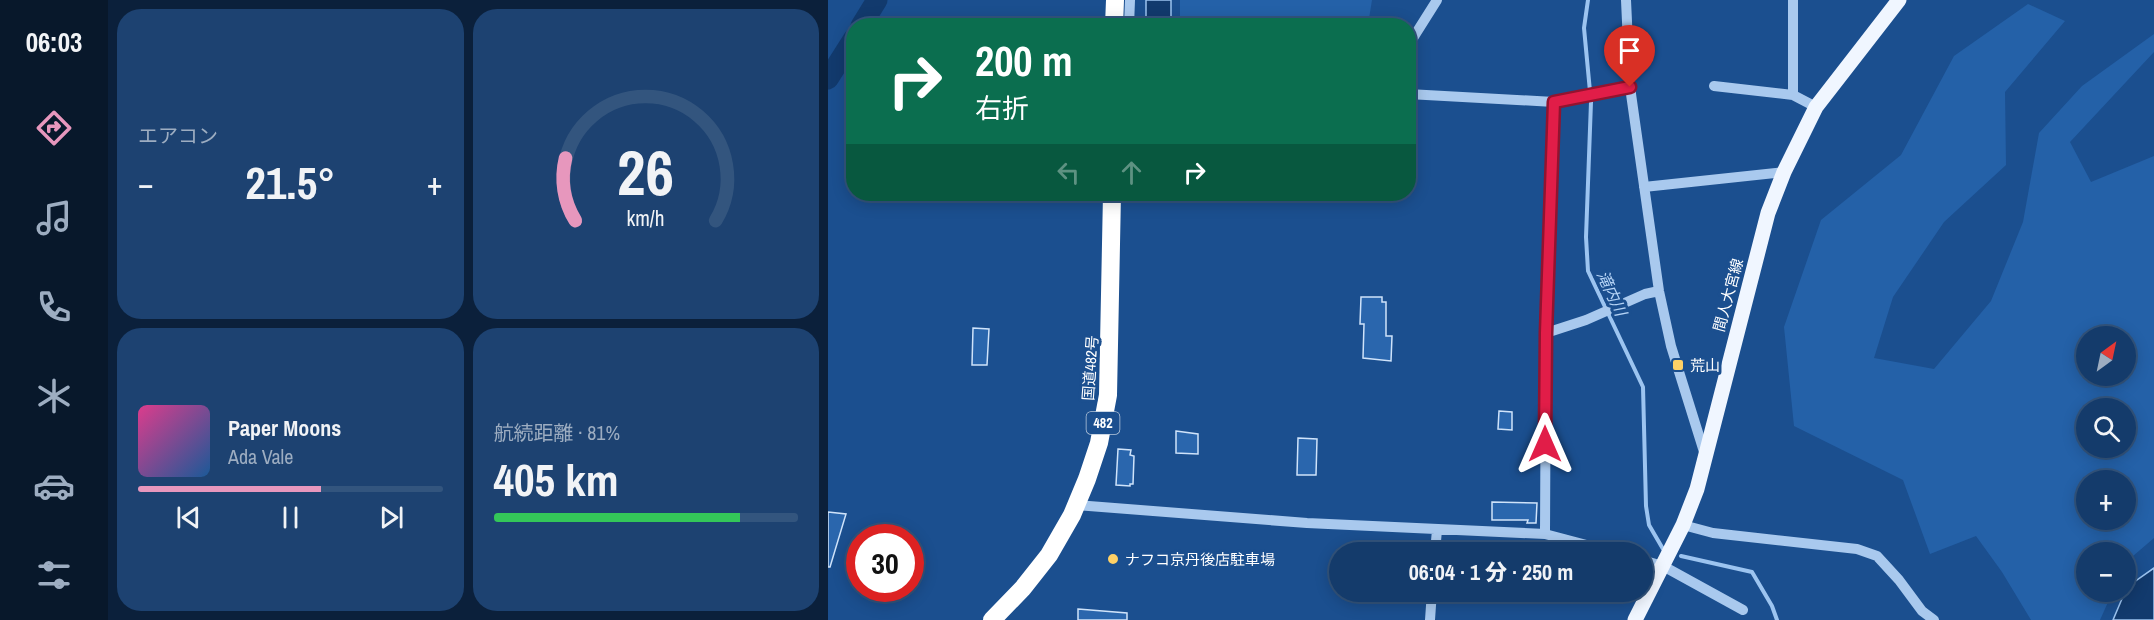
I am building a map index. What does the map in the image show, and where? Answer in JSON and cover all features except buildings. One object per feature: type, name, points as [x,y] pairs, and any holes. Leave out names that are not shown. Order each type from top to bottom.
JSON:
[{"type":"highway","points":[[1114,18],[1115,0]]},
{"type":"highway","name":"国道482号","points":[[992,620],[1023,588],[1049,555],[1076,505],[1099,444],[1108,395],[1112,201]]},
{"type":"main road","name":"間人大宮線","points":[[1635,620],[1683,525],[1697,489],[1768,213],[1784,172],[1816,107],[1899,0]]},
{"type":"street","points":[[1129,18],[1130,0]]},
{"type":"street","points":[[1416,33],[1437,0]]},
{"type":"street","points":[[1626,0],[1630,87],[1659,291],[1671,346],[1705,455]]},
{"type":"street","points":[[1792,95],[1793,0]]},
{"type":"street","points":[[1714,86],[1792,95],[1816,107]]},
{"type":"street","points":[[1416,94],[1554,102],[1630,87]]},
{"type":"street","points":[[1545,534],[1546,333],[1554,102]]},
{"type":"street","points":[[1644,188],[1784,172]]},
{"type":"street","points":[[1546,333],[1586,320],[1645,294],[1659,291]]},
{"type":"street","points":[[1076,505],[1307,523],[1545,534],[1575,542]]},
{"type":"street","points":[[1683,525],[1713,533],[1857,549],[1877,556],[1899,580],[1922,611],[1934,620]]},
{"type":"street","points":[[1436,542],[1437,530]]},
{"type":"street","points":[[1653,563],[1663,566],[1743,610]]},
{"type":"street","points":[[1430,620],[1431,602]]},
{"type":"shaded area","points":[[1146,0],[1171,0],[1171,18],[1146,18]]},
{"type":"shaded area","points":[[1180,0],[1372,0],[1369,18],[1180,18]]},
{"type":"shaded area","points":[[2028,4],[2065,21],[2005,92],[2006,165],[1944,222],[1893,297],[1874,358],[1934,369],[1991,301],[2023,222],[2039,133],[2082,86],[2154,34],[2154,52],[2070,142],[2091,182],[2154,156],[2154,538],[2136,553],[2136,542],[2076,542],[2076,602],[2108,602],[2100,620],[2031,620],[2002,572],[1976,536],[1930,554],[1903,480],[1794,426],[1784,327],[1821,220],[1901,155],[1954,56]]},
{"type":"shaded area","points":[[2154,568],[2154,620],[2113,620],[2121,602],[2136,602],[2136,581]]},
{"type":"waterway","points":[[866,18],[877,0]]},
{"type":"waterway","name":"滝内川","points":[[1588,0],[1584,28],[1591,102],[1586,237],[1588,271],[1643,387],[1646,506],[1649,525],[1663,549]]},
{"type":"waterway","points":[[828,79],[846,51]]},
{"type":"waterway","name":"滝内川","points":[[1681,556],[1752,572],[1772,606],[1777,620]]},
{"type":"place","name":"荒山","points":[[1678,365]]},
{"type":"place","name":"ナフコ京丹後店駐車場","points":[[1113,559]]},
{"type":"route","points":[[1545,444],[1546,333],[1554,102],[1630,87]]}]
